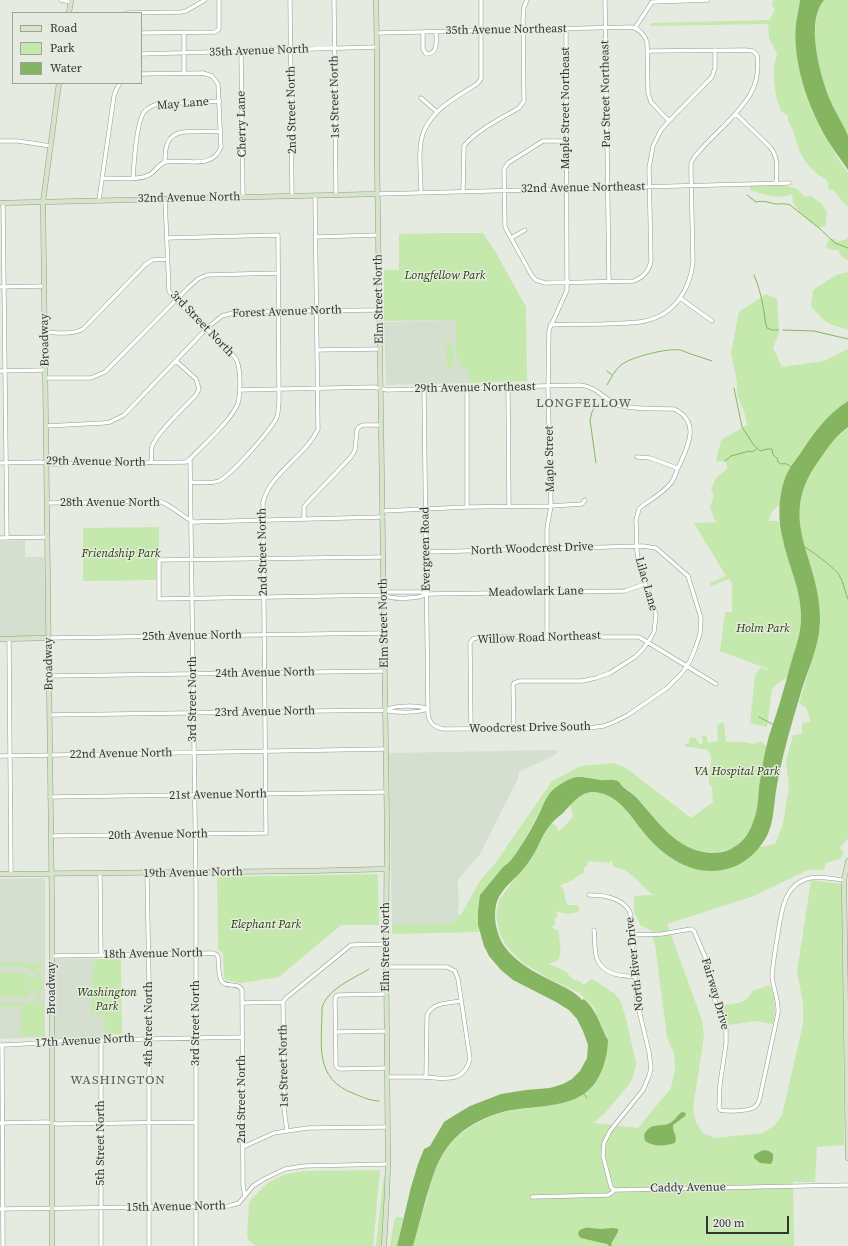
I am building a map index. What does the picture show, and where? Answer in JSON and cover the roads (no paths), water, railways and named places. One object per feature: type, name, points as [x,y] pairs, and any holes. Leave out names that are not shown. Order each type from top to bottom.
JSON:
[{"type":"street","points":[[61,0],[71,1],[69,12]]},
{"type":"street","points":[[142,13],[182,12],[205,0]]},
{"type":"street","points":[[142,33],[216,32],[219,29],[219,0]]},
{"type":"street","name":"2nd Street North","points":[[290,0],[292,195]]},
{"type":"street","name":"1st Street North","points":[[334,0],[336,195]]},
{"type":"street","name":"Elm Street North","points":[[376,0],[377,194],[383,511],[387,869],[386,1031],[388,1192],[384,1246]]},
{"type":"street","points":[[421,192],[421,148],[424,130],[437,112],[481,80],[481,0]]},
{"type":"street","points":[[463,191],[464,146],[467,141],[519,108],[524,101],[523,29],[524,7],[527,0]]},
{"type":"street","name":"Par Street Northeast","points":[[605,0],[609,282]]},
{"type":"street","points":[[669,121],[651,102],[648,93],[648,52],[646,38],[635,28],[652,1],[708,0]]},
{"type":"street","name":"35th Avenue Northeast","points":[[377,33],[605,27],[635,28]]},
{"type":"street","name":"Maple Street Northeast","points":[[566,28],[567,283]]},
{"type":"street","points":[[184,32],[184,73]]},
{"type":"street","points":[[422,32],[423,49],[426,54],[433,53],[436,49],[436,32]]},
{"type":"street","name":"35th Avenue North","points":[[142,54],[377,47]]},
{"type":"street","points":[[566,141],[543,141],[508,163],[504,169],[505,227],[532,276],[536,280],[545,283],[567,283],[634,281],[639,279],[646,273],[650,266],[649,168],[653,146],[661,130],[712,77],[716,68],[715,50]]},
{"type":"street","points":[[550,325],[644,322],[664,313],[672,307],[686,289],[692,273],[691,163],[694,156],[736,114],[750,97],[757,75],[757,55],[753,51],[744,50],[648,52]]},
{"type":"street","name":"Cherry Lane","points":[[241,52],[243,197]]},
{"type":"street","points":[[103,178],[142,178],[150,175],[165,162],[208,161],[216,156],[221,148],[220,101],[218,84],[212,76],[204,73],[142,74]]},
{"type":"street","name":"Broadway","points":[[52,1246],[51,836],[43,202],[59,84]]},
{"type":"street","points":[[99,200],[114,96],[119,84]]},
{"type":"street","points":[[421,98],[437,112]]},
{"type":"street","name":"May Lane","points":[[132,178],[139,125],[145,111],[153,105],[158,104],[220,101]]},
{"type":"street","points":[[736,114],[774,152],[777,162],[776,184]]},
{"type":"street","points":[[165,162],[165,152],[168,141],[177,133],[220,131]]},
{"type":"street","points":[[0,141],[18,141],[51,146]]},
{"type":"street","name":"32nd Avenue Northeast","points":[[377,194],[789,183]]},
{"type":"street","name":"32nd Avenue North","points":[[2,203],[377,194]]},
{"type":"street","name":"2nd Street North","points":[[266,833],[263,502],[268,488],[309,443],[318,429],[315,195]]},
{"type":"street","name":"3rd Street North","points":[[165,199],[169,291],[176,300],[207,328],[232,354],[239,369],[239,398],[237,405],[230,417],[190,459],[194,674],[196,1246]]},
{"type":"street","points":[[2,203],[2,287],[5,371],[7,538]]},
{"type":"street","points":[[511,238],[525,230]]},
{"type":"street","points":[[166,238],[278,235],[278,411],[276,419],[267,432],[237,465],[217,482],[191,482]]},
{"type":"street","points":[[315,237],[378,235]]},
{"type":"street","points":[[45,332],[78,332],[83,329],[145,264],[152,260],[167,259]]},
{"type":"street","points":[[45,378],[91,378],[105,372],[176,300],[203,276],[277,273]]},
{"type":"street","name":"Maple Street","points":[[546,592],[546,528],[551,506],[548,386],[549,330],[567,290],[567,283]]},
{"type":"street","points":[[2,287],[44,286]]},
{"type":"street","points":[[680,298],[712,321]]},
{"type":"street","name":"Forest Avenue North","points":[[46,426],[103,423],[110,422],[124,415],[207,328],[217,319],[227,314],[278,311],[380,310]]},
{"type":"street","points":[[317,350],[380,349]]},
{"type":"street","points":[[151,463],[152,447],[155,441],[161,432],[196,395],[199,389],[196,380],[176,362]]},
{"type":"street","points":[[0,371],[45,370]]},
{"type":"street","name":"29th Avenue Northeast","points":[[380,388],[387,390],[570,386]]},
{"type":"street","name":"Lilac Lane","points":[[514,729],[514,683],[520,681],[582,681],[610,673],[635,657],[648,642],[654,632],[656,615],[639,564],[636,520],[640,509],[667,488],[673,481],[688,443],[691,427],[688,420],[680,412],[674,409],[623,406],[610,400],[595,389],[588,386],[570,386]]},
{"type":"street","points":[[508,387],[509,506]]},
{"type":"street","points":[[239,390],[380,388]]},
{"type":"street","points":[[467,388],[468,507]]},
{"type":"street","name":"Evergreen Road","points":[[424,389],[428,709]]},
{"type":"street","points":[[304,519],[304,507],[306,503],[346,462],[355,450],[357,430],[359,427],[363,425],[381,425]]},
{"type":"street","points":[[637,457],[650,458],[677,468]]},
{"type":"street","name":"29th Avenue North","points":[[0,463],[151,463],[186,462],[190,459]]},
{"type":"street","points":[[383,511],[425,508],[551,506],[582,504],[585,500]]},
{"type":"street","name":"28th Avenue North","points":[[47,503],[158,501],[165,502],[191,521]]},
{"type":"street","points":[[191,521],[383,518]]},
{"type":"street","points":[[0,538],[47,537]]},
{"type":"street","name":"North Woodcrest Drive","points":[[426,552],[652,546],[688,576],[701,618],[700,634],[687,666]]},
{"type":"street","points":[[192,559],[383,557]]},
{"type":"street","name":"Meadowlark Lane","points":[[192,559],[158,560],[159,599],[384,595],[388,598],[421,597],[427,594],[625,591],[645,584]]},
{"type":"street","points":[[546,592],[547,637]]},
{"type":"street","name":"25th Avenue North","points":[[0,639],[384,633]]},
{"type":"street","name":"Willow Road Northeast","points":[[470,728],[470,643],[473,639],[480,637],[639,637],[687,666]]},
{"type":"street","points":[[8,639],[11,874]]},
{"type":"street","points":[[687,666],[716,684]]},
{"type":"street","name":"Woodcrest Drive South","points":[[428,709],[430,722],[438,728],[443,729],[588,728],[604,726],[628,715],[667,688],[687,666]]},
{"type":"street","name":"24th Avenue North","points":[[49,676],[384,671]]},
{"type":"street","points":[[385,710],[390,712],[422,712],[428,709]]},
{"type":"street","name":"23rd Avenue North","points":[[49,715],[385,710]]},
{"type":"street","name":"22nd Avenue North","points":[[0,756],[386,749]]},
{"type":"street","name":"21st Avenue North","points":[[50,797],[386,792]]},
{"type":"street","name":"20th Avenue North","points":[[51,836],[266,833]]},
{"type":"street","points":[[848,861],[844,880],[848,1158]]},
{"type":"street","name":"19th Avenue North","points":[[0,874],[195,873],[387,869]]},
{"type":"street","name":"4th Street North","points":[[147,873],[149,1246]]},
{"type":"street","points":[[100,874],[101,955]]},
{"type":"street","name":"Fairway Drive","points":[[632,935],[662,934],[691,928],[694,931],[706,959],[714,997],[723,1016],[726,1029],[726,1044],[720,1084],[719,1107],[720,1110],[725,1112],[753,1108],[759,1102],[778,1013],[778,1000],[772,976],[783,907],[792,888],[798,883],[811,878],[844,880]]},
{"type":"street","name":"North River Drive","points":[[589,895],[607,896],[624,904],[631,916],[638,1009],[649,1052],[651,1068],[643,1090],[610,1131],[604,1143],[603,1156],[611,1187],[613,1189]]},
{"type":"street","points":[[594,930],[596,954],[600,965],[620,977],[635,976]]},
{"type":"street","points":[[242,1003],[283,1002],[348,947],[354,945],[386,944]]},
{"type":"street","name":"18th Avenue North","points":[[52,956],[213,954],[218,957],[220,978],[222,982],[227,985],[240,987],[242,990],[242,1003]]},
{"type":"street","points":[[386,967],[442,967],[451,969],[457,975],[470,1052],[469,1064],[462,1074],[452,1078],[387,1077]]},
{"type":"street","points":[[386,994],[336,996],[335,1032],[337,1068],[387,1068]]},
{"type":"street","points":[[426,1077],[427,1014],[432,1007],[461,1001]]},
{"type":"street","name":"1st Street North","points":[[283,1002],[284,1108],[287,1131]]},
{"type":"street","name":"2nd Street North","points":[[242,1003],[243,1186],[245,1195]]},
{"type":"street","points":[[335,1032],[386,1031]]},
{"type":"street","name":"17th Avenue North","points":[[1,1045],[101,1040],[242,1037]]},
{"type":"street","name":"5th Street North","points":[[101,1040],[101,1246]]},
{"type":"street","points":[[1,1045],[1,1209],[3,1246]]},
{"type":"street","points":[[1,1123],[47,1122],[52,1124],[101,1124],[196,1122]]},
{"type":"street","points":[[243,1147],[274,1133],[308,1128],[388,1127]]},
{"type":"street","name":"15th Avenue North","points":[[1,1209],[229,1206],[239,1203],[253,1186],[264,1179],[292,1167],[388,1164]]},
{"type":"street","name":"Caddy Avenue","points":[[532,1197],[608,1195],[613,1192],[613,1189],[848,1185]]},
{"type":"water","points":[[800,0],[824,0],[818,10],[816,22],[816,49],[826,90],[848,136],[848,170],[824,134],[804,88],[795,40]]},
{"type":"water","points":[[848,401],[848,427],[833,442],[820,459],[807,481],[800,502],[800,521],[803,540],[819,599],[819,632],[815,651],[802,689],[786,745],[778,779],[771,826],[765,839],[754,854],[739,864],[728,869],[711,871],[689,867],[669,857],[652,842],[622,806],[609,796],[600,793],[587,793],[575,800],[552,823],[527,864],[499,896],[495,910],[496,927],[504,946],[514,958],[533,971],[576,994],[582,1000],[584,999],[591,1007],[596,1014],[608,1040],[607,1052],[602,1069],[595,1083],[586,1092],[576,1098],[564,1103],[512,1110],[497,1114],[483,1119],[463,1131],[442,1155],[434,1172],[413,1246],[397,1246],[418,1164],[424,1149],[430,1146],[444,1122],[470,1106],[501,1094],[550,1088],[563,1084],[572,1079],[580,1071],[587,1058],[588,1045],[577,1019],[569,1010],[513,980],[501,970],[489,956],[484,946],[478,925],[480,895],[504,866],[510,862],[524,842],[546,799],[552,791],[557,786],[576,777],[617,781],[637,798],[660,825],[678,841],[699,851],[714,853],[729,850],[737,845],[746,836],[750,829],[757,809],[759,787],[767,742],[800,632],[801,622],[799,597],[785,550],[780,526],[779,511],[782,488],[785,477],[793,463],[815,432],[833,412]]},
{"type":"water","points":[[682,1112],[686,1113],[685,1116],[673,1125],[676,1138],[675,1143],[660,1145],[645,1141],[644,1135],[650,1128],[653,1126],[670,1123]]},
{"type":"water","points":[[765,1150],[773,1154],[771,1164],[760,1163],[754,1158],[754,1155]]},
{"type":"water","points":[[585,1228],[618,1229],[618,1232],[611,1245],[613,1246],[581,1238],[578,1234],[580,1230]]},
{"type":"waterway","points":[[747,195],[756,202],[764,201],[790,205],[835,243],[848,248]]},
{"type":"waterway","points":[[754,275],[764,309],[767,328],[778,330]]},
{"type":"waterway","points":[[783,330],[814,331],[848,339]]},
{"type":"waterway","points":[[607,385],[621,365],[649,354],[667,350],[680,350],[712,361]]},
{"type":"waterway","points":[[607,371],[612,375]]},
{"type":"waterway","points":[[734,388],[742,427],[753,444],[760,451],[772,449],[773,455],[777,458],[778,462],[791,467]]},
{"type":"waterway","points":[[596,404],[590,420],[596,463]]},
{"type":"waterway","points":[[725,461],[731,456],[749,451],[752,452],[758,448]]},
{"type":"waterway","points":[[804,547],[837,572],[841,578],[848,599]]},
{"type":"waterway","points":[[759,717],[774,725]]},
{"type":"waterway","points":[[369,969],[341,985],[329,995],[325,1001],[322,1008],[321,1047],[326,1070],[332,1079],[342,1087],[355,1094],[370,1100],[379,1101]]},
{"type":"waterway","points":[[583,1093],[587,1098]]},
{"type":"district","name":"LONGFELLOW","points":[[584,404]]},
{"type":"district","name":"WASHINGTON","points":[[118,1081]]},
{"type":"park label","name":"Longfellow Park","points":[[445,276]]},
{"type":"park label","name":"Friendship Park","points":[[121,554]]},
{"type":"park label","name":"Holm Park","points":[[763,629]]},
{"type":"park label","name":"VA Hospital Park","points":[[737,772]]},
{"type":"park label","name":"Elephant Park","points":[[266,925]]},
{"type":"park label","name":"Washington Park","points":[[107,1000]]}]
